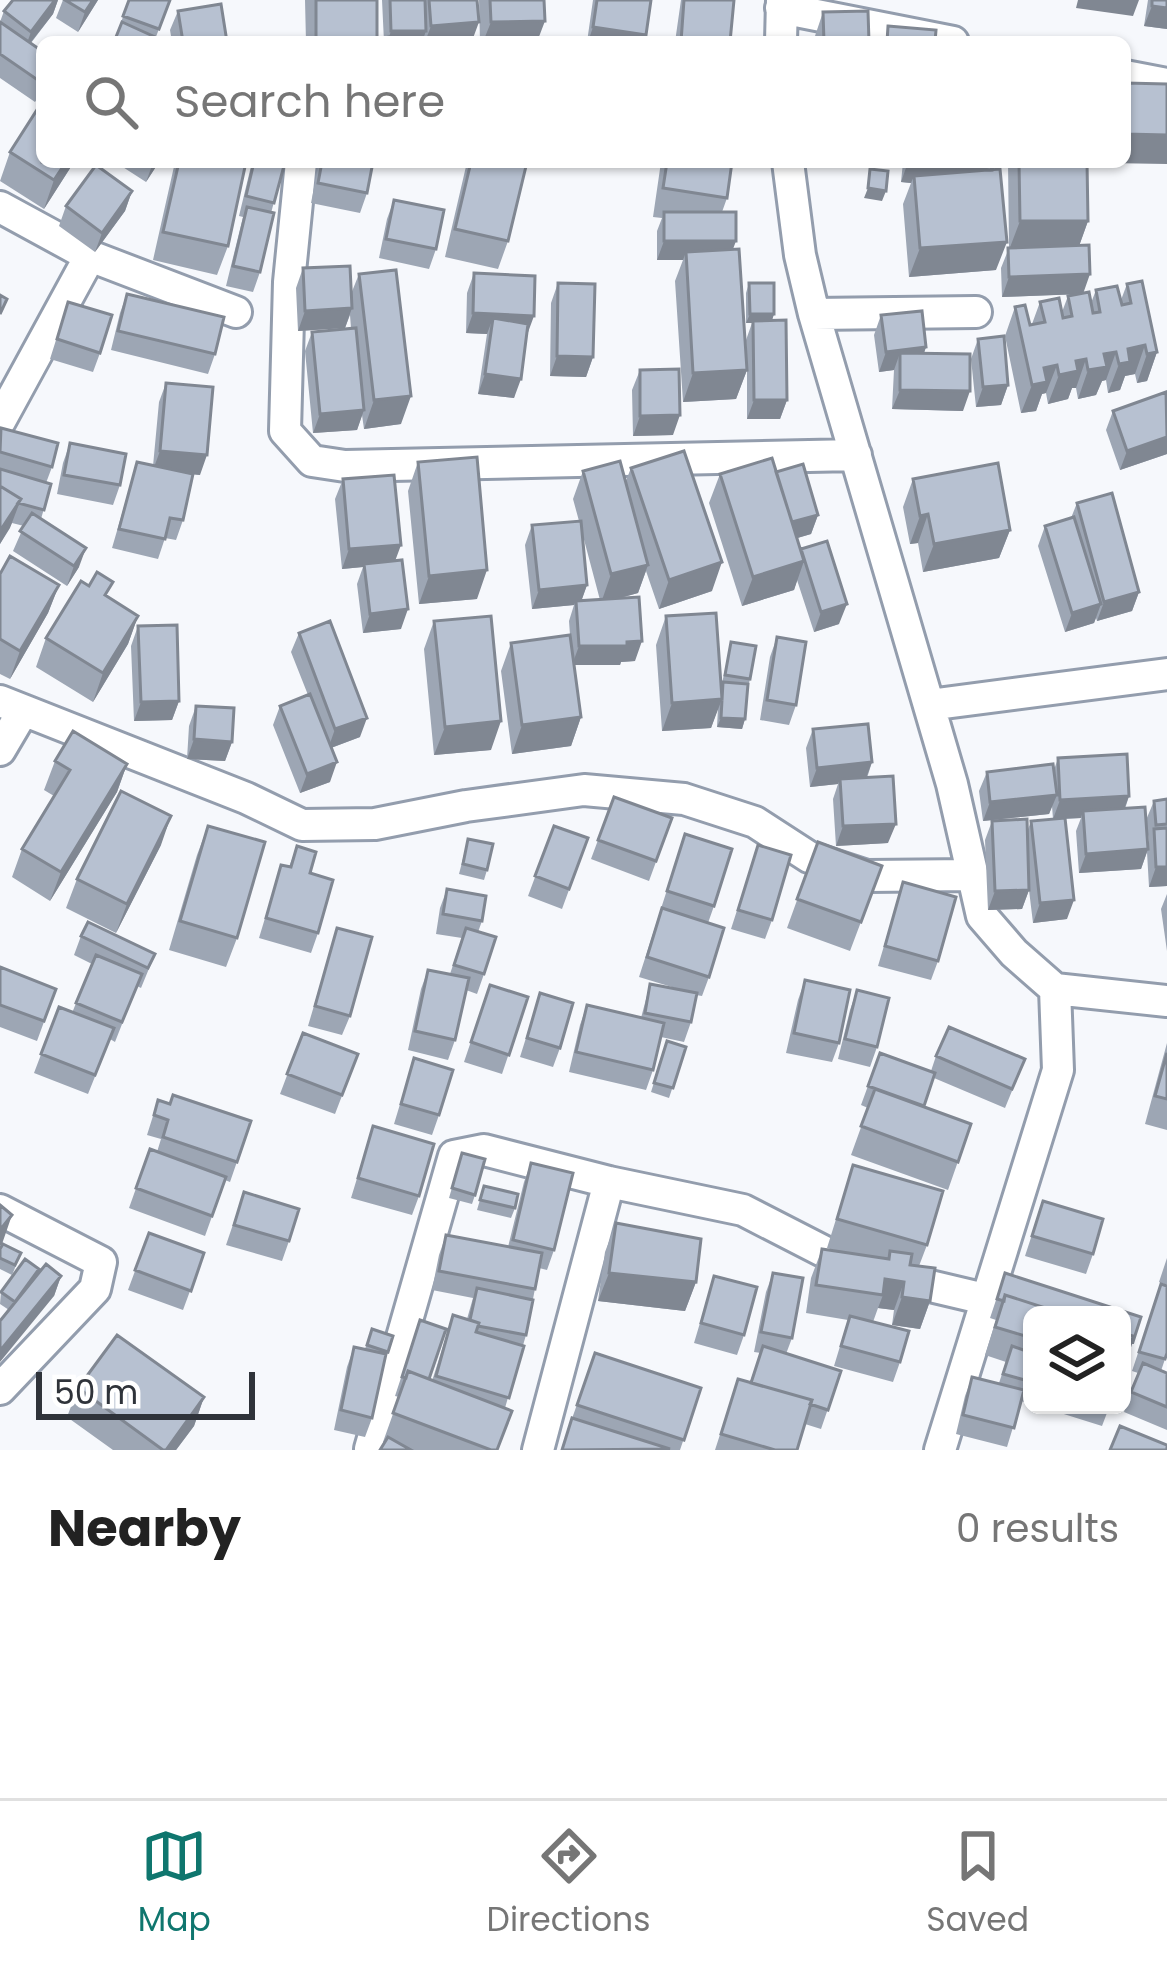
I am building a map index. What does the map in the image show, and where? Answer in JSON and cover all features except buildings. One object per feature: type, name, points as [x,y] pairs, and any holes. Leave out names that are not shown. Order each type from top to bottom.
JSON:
[{"type":"street","points":[[781,36],[781,4],[926,36]]},
{"type":"street","points":[[1131,77],[1167,84]]},
{"type":"street","points":[[301,168],[289,282],[285,430],[312,460],[345,466],[856,454]]},
{"type":"street","points":[[789,168],[800,255],[814,314],[952,784],[982,916],[1055,989],[1167,1000]]},
{"type":"street","points":[[0,207],[90,256],[236,312]]},
{"type":"street","points":[[0,421],[90,256]]},
{"type":"street","points":[[814,314],[976,312]]},
{"type":"street","points":[[929,705],[1167,674]]},
{"type":"street","points":[[0,750],[11,706],[246,797],[302,825],[375,824],[584,790],[684,799],[755,822],[809,857],[866,876],[971,875]]},
{"type":"street","points":[[940,1450],[1058,1070],[1055,989]]},
{"type":"street","points":[[370,1448],[454,1156],[484,1150],[743,1210],[858,1269],[986,1299]]},
{"type":"street","points":[[538,1450],[609,1182]]},
{"type":"street","points":[[0,1210],[100,1262],[95,1289],[0,1389]]}]
